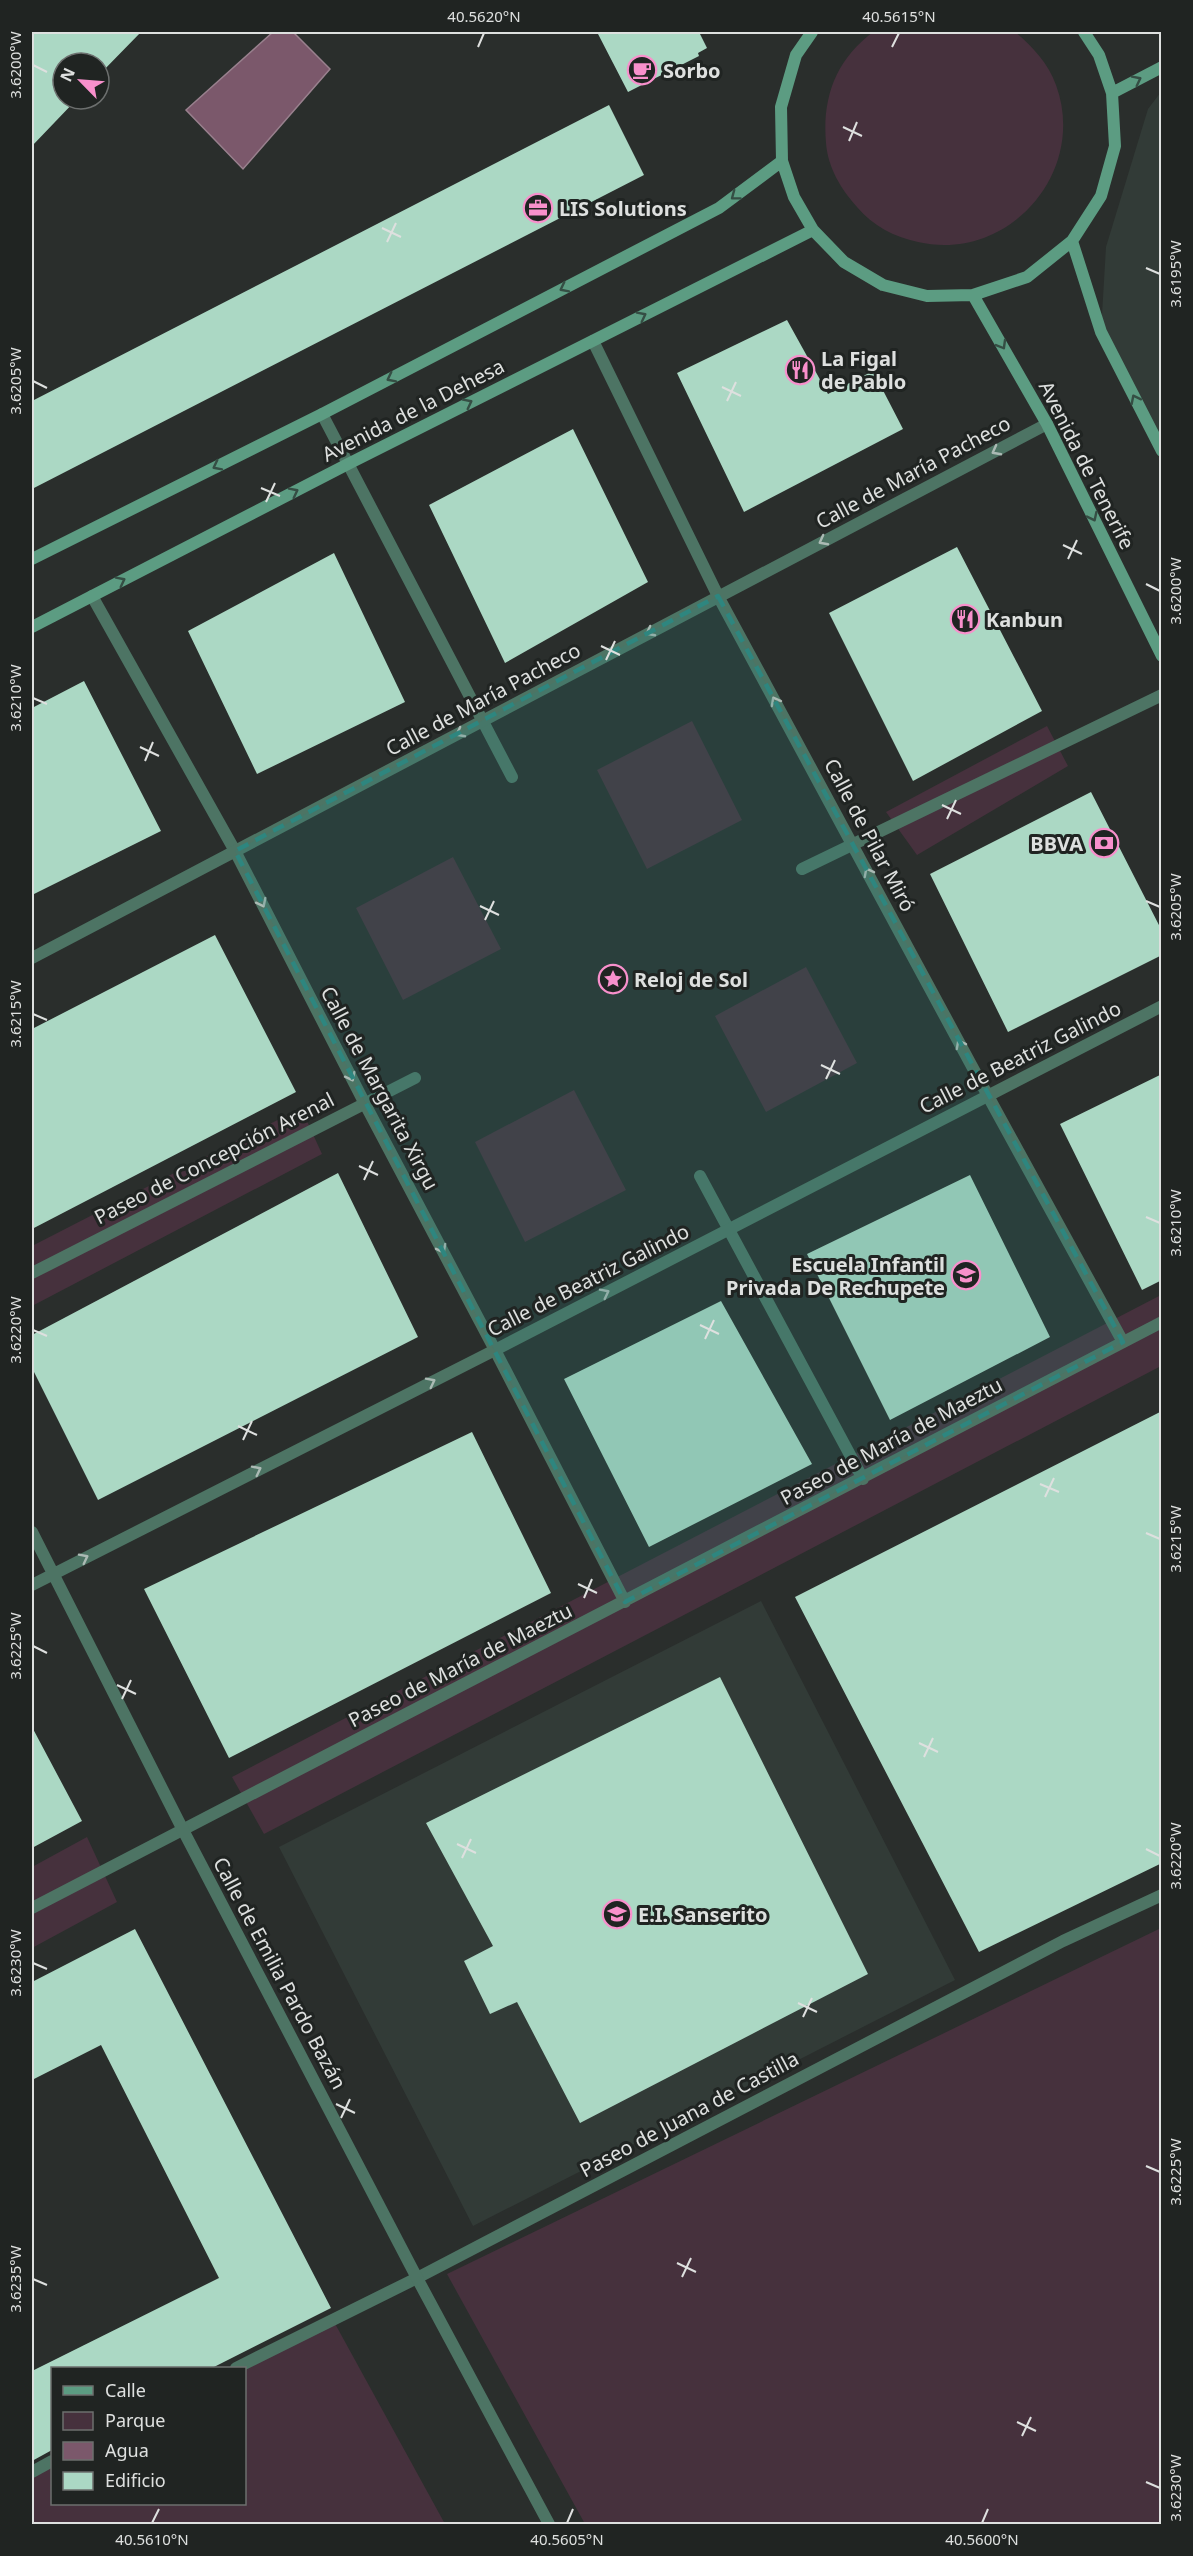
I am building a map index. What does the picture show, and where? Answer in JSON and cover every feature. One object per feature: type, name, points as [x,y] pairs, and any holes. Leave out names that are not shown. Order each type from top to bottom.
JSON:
[{"type":"main road","points":[[812,32],[796,55],[781,107],[782,161],[794,197],[813,230],[844,262],[884,285],[927,296],[973,295],[1027,277],[1072,241],[1101,196],[1115,146],[1112,93],[1099,55],[1084,32]]},
{"type":"main road","points":[[1112,93],[1161,67]]},
{"type":"main road","name":"Avenida de la Dehesa","points":[[32,559],[322,414],[719,208],[782,161]]},
{"type":"main road","name":"Avenida de la Dehesa","points":[[32,627],[348,464],[813,230]]},
{"type":"main road","points":[[1072,241],[1101,332],[1161,451]]},
{"type":"main road","name":"Avenida de Tenerife","points":[[973,295],[1047,424],[1161,656]]},
{"type":"street","name":"Calle de Pilar Miró","points":[[593,341],[718,596],[1123,1342]]},
{"type":"street","points":[[322,414],[512,777]]},
{"type":"street","name":"Calle de María Pacheco","points":[[32,958],[1047,424]]},
{"type":"street","name":"Calle de Margarita Xirgu","points":[[92,596],[236,851],[365,1104],[625,1602]]},
{"type":"street","points":[[802,869],[1161,694]]},
{"type":"street","name":"Calle de Beatriz Galindo","points":[[32,1585],[729,1230],[1161,1006]]},
{"type":"street","name":"Paseo de Concepción Arenal","points":[[32,1273],[415,1078]]},
{"type":"street","points":[[700,1176],[862,1479]]},
{"type":"street","name":"Paseo de María de Maeztu","points":[[32,1908],[1161,1322]]},
{"type":"street","name":"Calle de Emilia Pardo Bazán","points":[[32,1532],[183,1830],[417,2278],[549,2524]]},
{"type":"street","name":"Paseo de Juana de Castilla","points":[[238,2367],[417,2278],[1063,1941],[1161,1895]]},
{"type":"street","points":[[32,2472],[51,2462]]},
{"type":"highlighted area","points":[[718,596],[1123,1342],[625,1602],[235,851]]},
{"type":"shaded area","points":[[1161,92],[1161,451],[1101,332],[1106,247],[1148,109]]},
{"type":"shaded area","name":"E.I. Sanserito","points":[[761,1601],[955,1980],[473,2226],[279,1847]]},
{"type":"green space","points":[[873,32],[1015,32],[1044,62],[1056,85],[1063,118],[1061,149],[1050,178],[1033,204],[1010,224],[982,239],[951,245],[918,242],[892,234],[877,225],[863,214],[846,193],[829,161],[825,126],[826,110],[829,95],[841,67],[849,55]]},
{"type":"green space","points":[[692,721],[742,820],[647,869],[597,770]]},
{"type":"green space","points":[[1047,726],[1068,766],[917,855],[886,812]]},
{"type":"green space","points":[[453,857],[501,949],[403,1000],[356,908]]},
{"type":"green space","points":[[806,967],[857,1063],[766,1112],[715,1016]]},
{"type":"green space","points":[[574,1090],[626,1190],[525,1242],[475,1142]]},
{"type":"green space","points":[[301,1108],[322,1154],[32,1306],[32,1246]]},
{"type":"green space","points":[[1161,1295],[1161,1366],[264,1834],[232,1777]]},
{"type":"green space","points":[[87,1837],[117,1902],[32,1948],[32,1867]]},
{"type":"green space","points":[[1161,1928],[1161,2524],[585,2524],[447,2274]]},
{"type":"green space","points":[[333,2320],[445,2524],[32,2524],[32,2472],[51,2462],[51,2505],[246,2505],[246,2367]]},
{"type":"water","points":[[273,32],[293,32],[330,69],[243,169],[186,110]]},
{"type":"building","points":[[32,32],[141,32],[111,63],[111,51],[51,51],[51,111],[66,111],[32,146]]},
{"type":"building","name":"Sorbo","points":[[597,32],[699,32],[707,48],[698,53],[699,56],[628,92]]},
{"type":"building","points":[[609,105],[644,175],[32,489],[32,401]]},
{"type":"building","points":[[787,320],[828,394],[873,371],[903,429],[744,512],[677,373]]},
{"type":"building","points":[[573,429],[648,582],[505,663],[429,505]]},
{"type":"building","points":[[957,547],[1042,711],[913,781],[829,613]]},
{"type":"building","points":[[334,553],[405,702],[257,774],[188,631]]},
{"type":"building","points":[[84,681],[161,831],[32,895],[32,708]]},
{"type":"building","points":[[1091,792],[1162,931],[1162,955],[1008,1032],[930,874]]},
{"type":"building","points":[[215,935],[296,1092],[32,1229],[32,1029]]},
{"type":"building","points":[[1162,1074],[1162,1280],[1142,1290],[1060,1124]]},
{"type":"building","points":[[338,1173],[418,1337],[98,1500],[32,1368],[32,1335]]},
{"type":"building","points":[[970,1175],[1050,1337],[890,1420],[807,1254]]},
{"type":"building","points":[[721,1301],[812,1464],[649,1547],[564,1379]]},
{"type":"building","points":[[1162,1411],[1162,1863],[979,1952],[795,1597]]},
{"type":"building","points":[[472,1432],[551,1593],[229,1758],[144,1589]]},
{"type":"building","points":[[720,1677],[868,1974],[580,2123],[517,2002],[490,2014],[464,1961],[493,1946],[426,1823]]},
{"type":"building","points":[[32,1727],[82,1821],[32,1848]]},
{"type":"building","points":[[135,1929],[331,2308],[214,2367],[51,2367],[51,2451],[32,2461],[32,2371],[219,2278],[101,2045],[32,2080],[32,1982]]},
{"type":"place","name":"Sorbo","points":[[642,70]]},
{"type":"place","name":"LIS Solutions","points":[[538,208]]},
{"type":"place","name":"La Figal de Pablo","points":[[800,370]]},
{"type":"place","name":"Kanbun","points":[[965,619]]},
{"type":"place","name":"BBVA","points":[[1104,843]]},
{"type":"place","name":"Reloj de Sol","points":[[613,979]]},
{"type":"place","name":"Escuela Infantil Privada De Rechupete","points":[[966,1275]]},
{"type":"place","name":"E.I. Sanserito","points":[[617,1914]]}]
